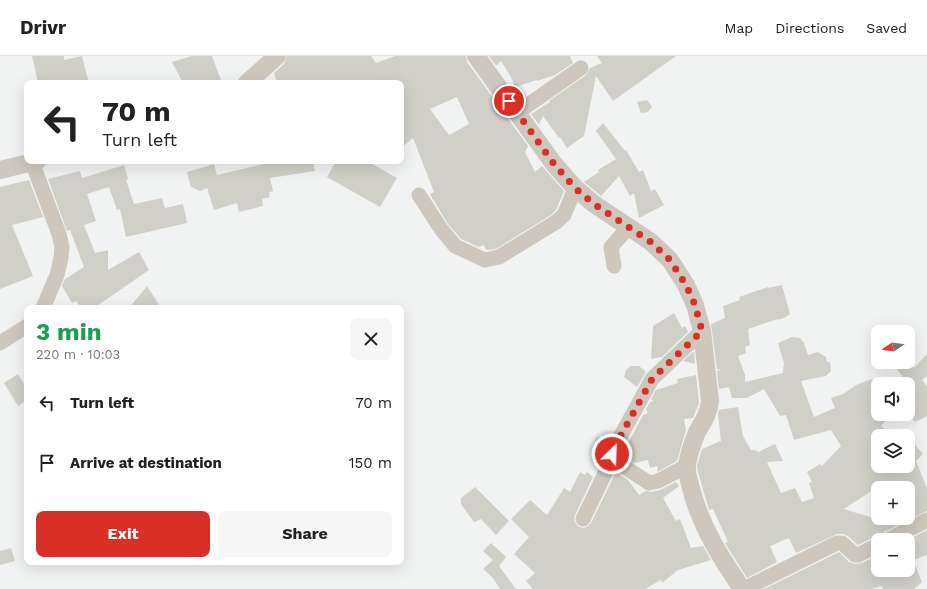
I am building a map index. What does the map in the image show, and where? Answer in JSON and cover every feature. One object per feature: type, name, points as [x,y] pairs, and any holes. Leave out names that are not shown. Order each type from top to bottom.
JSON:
[{"type":"street","points":[[251,80],[277,56]]},
{"type":"street","points":[[476,56],[518,112],[554,164],[575,188],[594,204],[651,242],[670,260],[686,285],[695,305],[702,331],[710,401],[709,408],[697,434],[687,466],[689,480],[700,515],[727,567],[743,589],[837,543],[842,543],[855,555],[871,548]]},
{"type":"street","points":[[518,112],[581,68]]},
{"type":"street","points":[[0,170],[26,164]]},
{"type":"street","points":[[35,164],[59,234],[62,247],[57,275],[44,305]]},
{"type":"street","points":[[419,195],[441,229],[455,246],[485,260],[499,257],[556,222],[564,215],[575,188]]},
{"type":"street","points":[[614,266],[611,247],[628,228]]},
{"type":"street","points":[[0,343],[24,328]]},
{"type":"street","points":[[582,519],[613,457],[612,454],[614,448],[652,379],[702,331]]},
{"type":"street","points":[[613,457],[614,460],[649,483],[658,481],[687,466]]},
{"type":"street","points":[[902,533],[927,520]]},
{"type":"building","points":[[32,56],[64,56],[64,60],[82,56],[88,80],[37,80]]},
{"type":"building","points":[[192,56],[212,56],[221,80],[181,80],[172,62]]},
{"type":"building","points":[[287,56],[371,56],[376,63],[395,56],[466,56],[467,62],[528,146],[525,152],[535,172],[542,166],[564,191],[556,210],[551,215],[496,249],[486,250],[484,245],[478,247],[461,239],[448,224],[430,194],[434,192],[413,138],[404,146],[404,80],[276,80],[274,73],[284,64]],"holes":[[[457,97],[469,124],[449,135],[430,109]]]},
{"type":"building","points":[[489,56],[570,56],[573,63],[555,75],[515,87],[511,77],[501,61],[496,66]]},
{"type":"building","points":[[597,56],[676,56],[613,101],[596,76],[584,136],[567,148],[543,116],[539,125],[531,114],[550,102],[549,101],[586,75],[590,68],[602,63]]},
{"type":"building","points":[[647,100],[652,107],[648,112],[641,113],[637,102]]},
{"type":"building","points":[[603,123],[625,151],[626,150],[639,172],[643,170],[651,191],[655,189],[664,205],[639,218],[634,193],[630,196],[619,176],[601,196],[584,182],[599,172],[598,170],[616,159],[596,131]]},
{"type":"building","points":[[214,164],[217,175],[263,164],[314,164],[315,171],[270,178],[273,191],[269,192],[270,197],[262,199],[263,206],[239,212],[237,203],[214,210],[207,188],[200,191],[191,187],[187,172]]},
{"type":"building","points":[[334,164],[372,164],[397,178],[380,207],[327,177]]},
{"type":"building","points":[[124,165],[128,179],[126,180],[134,204],[162,198],[165,208],[183,204],[187,223],[126,237],[120,209],[117,210],[109,187],[87,194],[96,221],[84,225],[95,253],[108,250],[108,270],[139,252],[149,270],[98,305],[79,305],[76,301],[72,303],[62,286],[65,279],[84,267],[70,230],[67,231],[48,179],[80,171],[82,178]]},
{"type":"building","points":[[29,180],[43,217],[12,225],[33,276],[0,289],[0,187]]},
{"type":"building","points":[[782,285],[790,314],[784,318],[748,329],[750,345],[745,347],[746,353],[738,356],[745,375],[745,382],[783,373],[784,363],[778,343],[792,337],[800,338],[804,343],[808,355],[818,352],[826,357],[827,362],[830,362],[831,371],[826,376],[801,381],[814,417],[835,408],[831,398],[843,394],[856,385],[871,379],[871,421],[886,421],[881,426],[885,429],[871,429],[871,473],[915,473],[915,445],[923,454],[916,461],[927,488],[927,511],[915,517],[915,481],[871,481],[871,491],[844,509],[871,517],[871,525],[898,525],[883,533],[871,533],[871,538],[858,545],[848,536],[837,534],[796,553],[789,538],[770,546],[777,562],[747,578],[725,543],[728,542],[713,509],[709,510],[698,472],[697,465],[702,449],[721,441],[718,414],[719,410],[738,407],[743,436],[751,450],[756,450],[758,452],[775,444],[783,461],[767,462],[781,493],[795,488],[802,502],[814,498],[809,483],[812,482],[807,472],[820,464],[822,466],[841,446],[831,430],[794,440],[786,415],[780,416],[764,389],[747,398],[732,398],[729,387],[719,389],[717,371],[722,370],[717,369],[711,324],[725,318],[723,306],[740,300],[739,297],[768,287]]},
{"type":"building","points":[[147,286],[159,305],[131,305]]},
{"type":"building","points":[[674,313],[682,328],[685,326],[688,332],[662,357],[651,359],[653,326]]},
{"type":"building","points":[[694,351],[695,364],[683,361]]},
{"type":"building","points":[[927,354],[927,376],[922,380],[927,387],[927,416],[915,422],[915,377],[903,377],[897,369],[915,369],[915,367]]},
{"type":"building","points":[[631,366],[639,366],[646,372],[637,387],[624,377],[626,370]]},
{"type":"building","points":[[18,374],[24,384],[24,402],[18,406],[4,383]]},
{"type":"building","points":[[696,375],[699,403],[693,418],[684,419],[686,430],[677,461],[657,472],[658,466],[650,468],[648,460],[634,463],[622,454],[643,415],[648,413],[646,409],[650,402],[654,401],[651,399],[656,390],[678,383],[677,379]]},
{"type":"building","points":[[596,438],[608,440],[603,455],[594,451]]},
{"type":"building","points":[[580,472],[585,475],[587,472],[593,477],[575,515],[574,520],[579,527],[584,528],[591,523],[616,472],[628,480],[639,495],[646,491],[651,492],[660,490],[676,482],[679,486],[663,498],[676,521],[680,519],[691,548],[703,546],[711,560],[678,570],[662,583],[661,580],[645,589],[533,589],[526,581],[535,573],[514,554],[529,537],[511,519],[530,500],[547,515],[564,488],[570,492]]},
{"type":"building","points":[[475,487],[509,521],[496,535],[481,519],[474,522],[461,504],[461,498]]},
{"type":"building","points":[[927,530],[927,555],[915,559],[915,536]]},
{"type":"building","points":[[491,543],[506,557],[499,566],[516,589],[500,589],[493,578],[483,569],[493,560],[483,551]]},
{"type":"building","points":[[11,548],[15,561],[0,565],[0,551]]},
{"type":"building","points":[[839,552],[849,562],[855,564],[862,563],[871,558],[871,577],[915,577],[915,565],[922,582],[914,589],[883,589],[882,586],[871,589],[764,589]]},
{"type":"route","points":[[509,101],[554,164],[575,188],[620,223],[651,242],[670,260],[686,285],[695,305],[702,331],[652,379],[612,454]]}]
